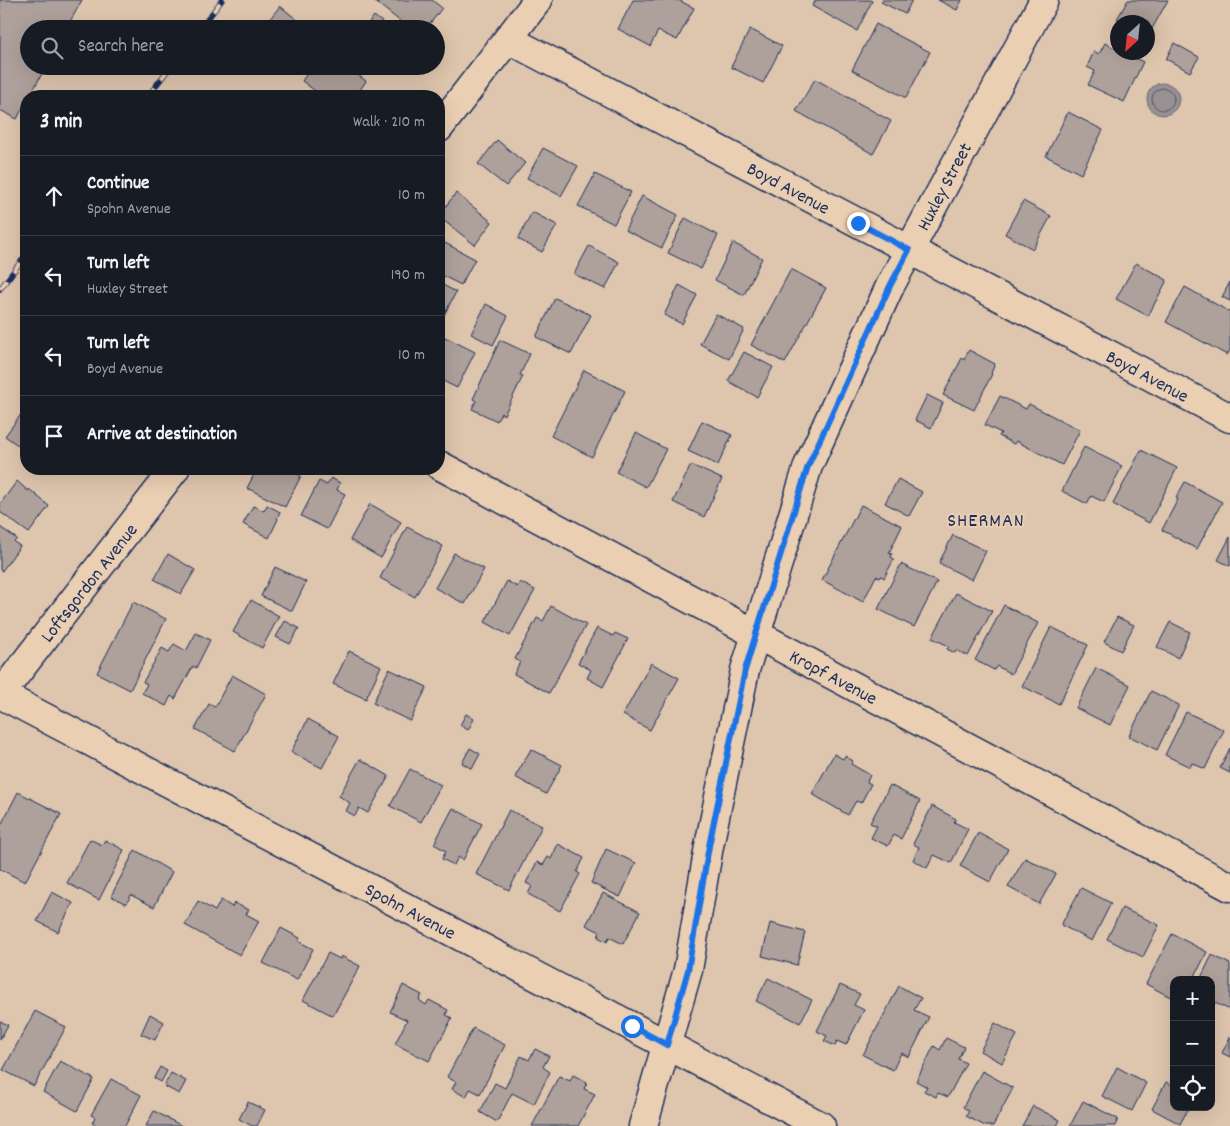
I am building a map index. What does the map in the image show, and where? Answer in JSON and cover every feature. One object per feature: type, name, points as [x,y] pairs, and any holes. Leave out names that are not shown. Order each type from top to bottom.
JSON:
[{"type":"street","points":[[445,120],[538,0]]},
{"type":"street","name":"Huxley Street","points":[[643,1126],[688,970],[709,846],[745,670],[808,466],[890,286],[1044,0]]},
{"type":"street","name":"Boyd Avenue","points":[[508,39],[1230,418]]},
{"type":"street","name":"Kropf Avenue","points":[[445,468],[1230,887]]},
{"type":"street","name":"Loftsgordon Avenue","points":[[0,694],[171,475]]},
{"type":"street","name":"Spohn Avenue","points":[[0,694],[821,1126]]},
{"type":"water","points":[[1163,83],[1175,87],[1179,99],[1175,111],[1163,115],[1151,111],[1147,99],[1151,87]]},
{"type":"building","points":[[0,0],[82,0],[71,20],[20,20],[20,75],[41,75],[33,90],[20,90],[20,113],[17,119],[0,110]]},
{"type":"building","points":[[373,0],[432,0],[442,8],[433,20],[399,20]]},
{"type":"building","points":[[633,0],[678,0],[694,8],[677,40],[658,31],[650,46],[618,29]]},
{"type":"building","points":[[816,0],[872,1],[857,31],[812,6]]},
{"type":"building","points":[[882,0],[912,0],[905,14],[881,2]]},
{"type":"building","points":[[938,0],[962,0],[957,10]]},
{"type":"building","points":[[1128,0],[1168,0],[1155,23],[1155,15],[1119,15]]},
{"type":"building","points":[[280,6],[297,20],[269,20]]},
{"type":"building","points":[[374,16],[379,20],[371,20]]},
{"type":"building","points":[[876,24],[930,52],[906,98],[852,70]]},
{"type":"building","points":[[750,29],[782,46],[763,83],[731,67]]},
{"type":"building","points":[[1105,43],[1110,46],[1110,60],[1139,60],[1143,62],[1124,102],[1088,85],[1095,71],[1087,67],[1094,51],[1099,54]]},
{"type":"building","points":[[1174,43],[1199,57],[1190,72],[1166,59]]},
{"type":"building","points":[[306,75],[358,75],[366,81],[360,90],[314,90],[302,81]]},
{"type":"building","points":[[815,79],[891,121],[873,154],[796,111]]},
{"type":"building","points":[[1068,112],[1103,130],[1081,174],[1046,156]]},
{"type":"building","points":[[497,140],[525,163],[506,186],[478,164]]},
{"type":"building","points":[[543,148],[578,166],[561,196],[527,178]]},
{"type":"building","points":[[595,174],[631,192],[614,224],[578,206]]},
{"type":"building","points":[[456,193],[492,222],[475,245],[445,222],[445,207]]},
{"type":"building","points":[[642,196],[678,215],[662,248],[625,230]]},
{"type":"building","points":[[1023,201],[1051,216],[1033,249],[1005,234]]},
{"type":"building","points":[[532,212],[557,225],[542,252],[518,239]]},
{"type":"building","points":[[685,218],[718,235],[701,269],[668,253]]},
{"type":"building","points":[[445,243],[475,259],[461,285],[445,277]]},
{"type":"building","points":[[733,243],[762,258],[744,295],[715,280]]},
{"type":"building","points":[[589,246],[619,262],[605,289],[574,274]]},
{"type":"building","points":[[1136,263],[1167,280],[1148,316],[1116,299]]},
{"type":"building","points":[[791,269],[826,288],[785,363],[751,345]]},
{"type":"building","points":[[1230,282],[1230,301],[1222,297]]},
{"type":"building","points":[[679,285],[697,295],[682,324],[664,315]]},
{"type":"building","points":[[445,286],[456,292],[445,313]]},
{"type":"building","points":[[1185,287],[1230,312],[1230,350],[1227,355],[1166,322]]},
{"type":"building","points":[[555,298],[591,315],[571,354],[536,337]]},
{"type":"building","points":[[486,304],[508,316],[493,345],[471,334]]},
{"type":"building","points":[[716,314],[744,329],[729,359],[700,344]]},
{"type":"building","points":[[445,337],[475,352],[457,388],[445,382]]},
{"type":"building","points":[[500,340],[530,354],[520,375],[523,376],[504,415],[501,413],[497,421],[472,409],[476,401],[473,399]]},
{"type":"building","points":[[969,350],[995,364],[974,410],[943,395],[962,358],[964,360]]},
{"type":"building","points":[[744,352],[773,367],[757,397],[728,381]]},
{"type":"building","points":[[584,370],[625,391],[592,457],[551,436]]},
{"type":"building","points":[[927,395],[943,403],[931,428],[915,420]]},
{"type":"building","points":[[1000,396],[1026,409],[1029,404],[1080,430],[1062,465],[1016,441],[1014,444],[999,436],[1001,433],[985,425]]},
{"type":"building","points":[[20,416],[20,447],[5,436]]},
{"type":"building","points":[[702,421],[732,435],[718,465],[688,451]]},
{"type":"building","points":[[636,433],[666,449],[646,487],[616,472]]},
{"type":"building","points":[[1084,447],[1122,466],[1104,502],[1091,496],[1087,504],[1062,491]]},
{"type":"building","points":[[1141,450],[1177,468],[1149,523],[1113,504]]},
{"type":"building","points":[[691,465],[722,479],[704,517],[673,502]]},
{"type":"building","points":[[254,475],[301,476],[285,507],[247,488]]},
{"type":"building","points":[[331,478],[340,483],[337,490],[345,494],[327,529],[301,516],[319,481],[327,485]]},
{"type":"building","points":[[898,479],[922,492],[909,516],[885,503]]},
{"type":"building","points":[[17,481],[49,506],[29,533],[0,512],[0,504]]},
{"type":"building","points":[[1185,482],[1222,502],[1197,549],[1162,530]]},
{"type":"building","points":[[370,504],[401,522],[381,558],[350,540]]},
{"type":"building","points":[[267,505],[280,512],[269,538],[243,524],[253,506],[264,511]]},
{"type":"building","points":[[861,505],[902,526],[889,553],[892,554],[891,557],[894,559],[884,578],[876,576],[863,602],[822,580]]},
{"type":"building","points":[[0,527],[17,539],[14,542],[20,546],[2,571],[0,570]]},
{"type":"building","points":[[407,527],[443,546],[415,597],[380,578]]},
{"type":"building","points":[[953,535],[986,551],[972,580],[939,563]]},
{"type":"building","points":[[1230,537],[1230,566],[1218,560]]},
{"type":"building","points":[[454,553],[484,569],[465,604],[435,588]]},
{"type":"building","points":[[168,554],[195,570],[181,594],[154,579]]},
{"type":"building","points":[[901,564],[937,582],[914,627],[878,609]]},
{"type":"building","points":[[275,567],[306,582],[292,611],[261,596]]},
{"type":"building","points":[[507,581],[517,587],[520,582],[535,590],[510,636],[485,622]]},
{"type":"building","points":[[956,593],[992,611],[968,656],[956,650],[955,653],[947,649],[949,646],[932,638]]},
{"type":"building","points":[[251,600],[279,616],[262,648],[233,632]]},
{"type":"building","points":[[133,602],[166,619],[130,690],[97,673]]},
{"type":"building","points":[[1004,605],[1038,623],[1011,674],[997,666],[994,670],[975,660]]},
{"type":"building","points":[[551,606],[586,625],[549,693],[514,674],[520,662],[515,659],[537,618],[543,621]]},
{"type":"building","points":[[1117,617],[1134,625],[1121,651],[1104,642]]},
{"type":"building","points":[[285,621],[299,628],[290,644],[276,637]]},
{"type":"building","points":[[1170,622],[1190,632],[1178,658],[1157,647]]},
{"type":"building","points":[[1051,627],[1088,645],[1059,704],[1022,686]]},
{"type":"building","points":[[597,628],[613,636],[615,633],[628,639],[603,687],[587,678],[591,670],[578,663]]},
{"type":"building","points":[[196,633],[210,640],[196,668],[193,666],[175,699],[171,696],[166,706],[142,693],[147,684],[143,682],[162,648],[169,652],[174,644],[186,651]]},
{"type":"building","points":[[349,651],[381,666],[366,699],[333,684]]},
{"type":"building","points":[[651,663],[679,678],[650,730],[623,715]]},
{"type":"building","points":[[1096,668],[1130,685],[1110,725],[1076,708]]},
{"type":"building","points":[[389,669],[427,687],[410,721],[373,703]]},
{"type":"building","points":[[232,675],[266,694],[235,751],[195,729],[209,704],[215,707]]},
{"type":"building","points":[[1151,691],[1179,705],[1157,750],[1129,736]]},
{"type":"building","points":[[1186,712],[1224,730],[1205,769],[1192,763],[1190,767],[1165,755]]},
{"type":"building","points":[[466,714],[474,719],[468,730],[460,725]]},
{"type":"building","points":[[308,719],[339,736],[322,768],[291,752]]},
{"type":"building","points":[[470,748],[480,754],[472,769],[462,763]]},
{"type":"building","points":[[1230,748],[1230,773],[1220,768]]},
{"type":"building","points":[[531,749],[562,765],[546,794],[515,777]]},
{"type":"building","points":[[834,754],[843,759],[845,756],[853,761],[851,764],[870,775],[867,782],[871,784],[861,803],[856,801],[848,815],[812,794]]},
{"type":"building","points":[[360,759],[389,776],[368,813],[359,808],[355,816],[346,811],[350,803],[339,796]]},
{"type":"building","points":[[410,769],[441,785],[421,822],[390,806]]},
{"type":"building","points":[[890,785],[920,801],[901,839],[894,835],[888,846],[871,838],[877,826],[870,823]]},
{"type":"building","points":[[18,792],[61,814],[25,882],[0,869],[0,827]]},
{"type":"building","points":[[932,806],[956,819],[954,822],[968,829],[951,863],[934,855],[927,868],[913,860],[919,847],[913,844]]},
{"type":"building","points":[[453,808],[482,824],[463,860],[458,857],[454,865],[442,859],[446,851],[434,844]]},
{"type":"building","points":[[509,810],[542,826],[509,890],[476,874]]},
{"type":"building","points":[[978,833],[1008,849],[990,882],[960,866]]},
{"type":"building","points":[[90,839],[102,845],[105,840],[124,850],[99,900],[67,883]]},
{"type":"building","points":[[558,844],[584,858],[577,872],[580,874],[560,911],[528,894],[532,886],[526,883],[537,862],[543,865],[548,857],[551,859]]},
{"type":"building","points":[[606,849],[636,863],[620,897],[591,883]]},
{"type":"building","points":[[135,850],[172,872],[154,907],[131,895],[126,904],[111,896]]},
{"type":"building","points":[[1025,858],[1056,874],[1039,904],[1008,887]]},
{"type":"building","points":[[1081,888],[1111,903],[1092,941],[1061,925]]},
{"type":"building","points":[[52,892],[73,903],[58,932],[37,921]]},
{"type":"building","points":[[603,893],[640,912],[623,944],[609,937],[607,942],[598,937],[600,932],[586,925]]},
{"type":"building","points":[[221,900],[232,907],[234,903],[249,910],[246,914],[259,921],[240,955],[185,925],[198,901],[215,911]]},
{"type":"building","points":[[1122,908],[1159,925],[1143,957],[1107,939]]},
{"type":"building","points":[[770,923],[805,932],[797,965],[762,956]]},
{"type":"building","points":[[281,928],[300,938],[298,941],[313,949],[297,980],[263,963]]},
{"type":"building","points":[[1172,934],[1207,952],[1195,976],[1170,976],[1170,997],[1146,984]]},
{"type":"building","points":[[328,953],[340,959],[341,956],[360,966],[333,1016],[303,1000]]},
{"type":"building","points":[[1212,955],[1230,964],[1230,1010],[1215,1003],[1215,976],[1202,976]]},
{"type":"building","points":[[768,978],[812,1000],[800,1023],[756,1001]]},
{"type":"building","points":[[403,985],[422,995],[419,1000],[426,1005],[429,1000],[448,1010],[446,1015],[452,1018],[429,1061],[395,1044],[407,1020],[390,1012]]},
{"type":"building","points":[[840,985],[860,994],[854,1005],[864,1010],[846,1045],[837,1041],[835,1046],[824,1041],[827,1036],[817,1031]]},
{"type":"building","points":[[899,986],[921,998],[914,1010],[929,1017],[909,1057],[901,1053],[893,1070],[863,1055]]},
{"type":"building","points":[[35,1011],[66,1027],[34,1086],[3,1070]]},
{"type":"building","points":[[150,1014],[164,1022],[155,1040],[141,1034]]},
{"type":"building","points":[[0,1021],[8,1025],[0,1039]]},
{"type":"building","points":[[995,1023],[1017,1035],[1002,1063],[980,1051]]},
{"type":"building","points":[[473,1028],[505,1045],[480,1094],[470,1089],[466,1097],[452,1089],[456,1082],[447,1077]]},
{"type":"building","points":[[1230,1037],[1230,1057],[1222,1053]]},
{"type":"building","points":[[946,1038],[964,1047],[958,1059],[966,1063],[948,1097],[938,1093],[936,1097],[924,1091],[927,1087],[916,1081],[934,1046],[940,1050]]},
{"type":"building","points":[[535,1049],[549,1056],[543,1067],[550,1072],[534,1104],[512,1093],[497,1122],[480,1112],[495,1083],[505,1088],[521,1056],[529,1060]]},
{"type":"building","points":[[60,1061],[94,1079],[77,1111],[43,1092]]},
{"type":"building","points":[[160,1067],[167,1071],[161,1082],[154,1078]]},
{"type":"building","points":[[1117,1067],[1146,1083],[1132,1111],[1102,1096]]},
{"type":"building","points":[[982,1071],[1013,1088],[993,1126],[985,1126],[966,1116],[969,1111],[963,1107]]},
{"type":"building","points":[[171,1073],[186,1081],[179,1094],[164,1086]]},
{"type":"building","points":[[573,1075],[587,1082],[584,1089],[595,1094],[578,1126],[532,1126],[559,1076],[570,1081]]},
{"type":"building","points":[[111,1079],[141,1095],[125,1126],[97,1126],[92,1123],[95,1117],[91,1115]]},
{"type":"building","points":[[1166,1082],[1170,1084],[1170,1111],[1187,1111],[1180,1124],[1152,1109]]},
{"type":"building","points":[[1083,1101],[1118,1119],[1115,1126],[1070,1126]]},
{"type":"building","points":[[248,1102],[265,1110],[257,1126],[252,1126],[239,1119]]},
{"type":"building","points":[[1033,1106],[1060,1120],[1057,1126],[1022,1126]]},
{"type":"building","points":[[154,1111],[182,1126],[146,1126]]},
{"type":"railway","points":[[207,20],[222,0]]},
{"type":"railway","points":[[153,90],[164,75]]},
{"type":"railway","points":[[0,289],[20,263]]},
{"type":"district","name":"SHERMAN","points":[[986,519]]},
{"type":"route","points":[[632,1026],[667,1045],[688,970],[709,846],[745,670],[808,466],[890,286],[909,250],[858,223]]}]
